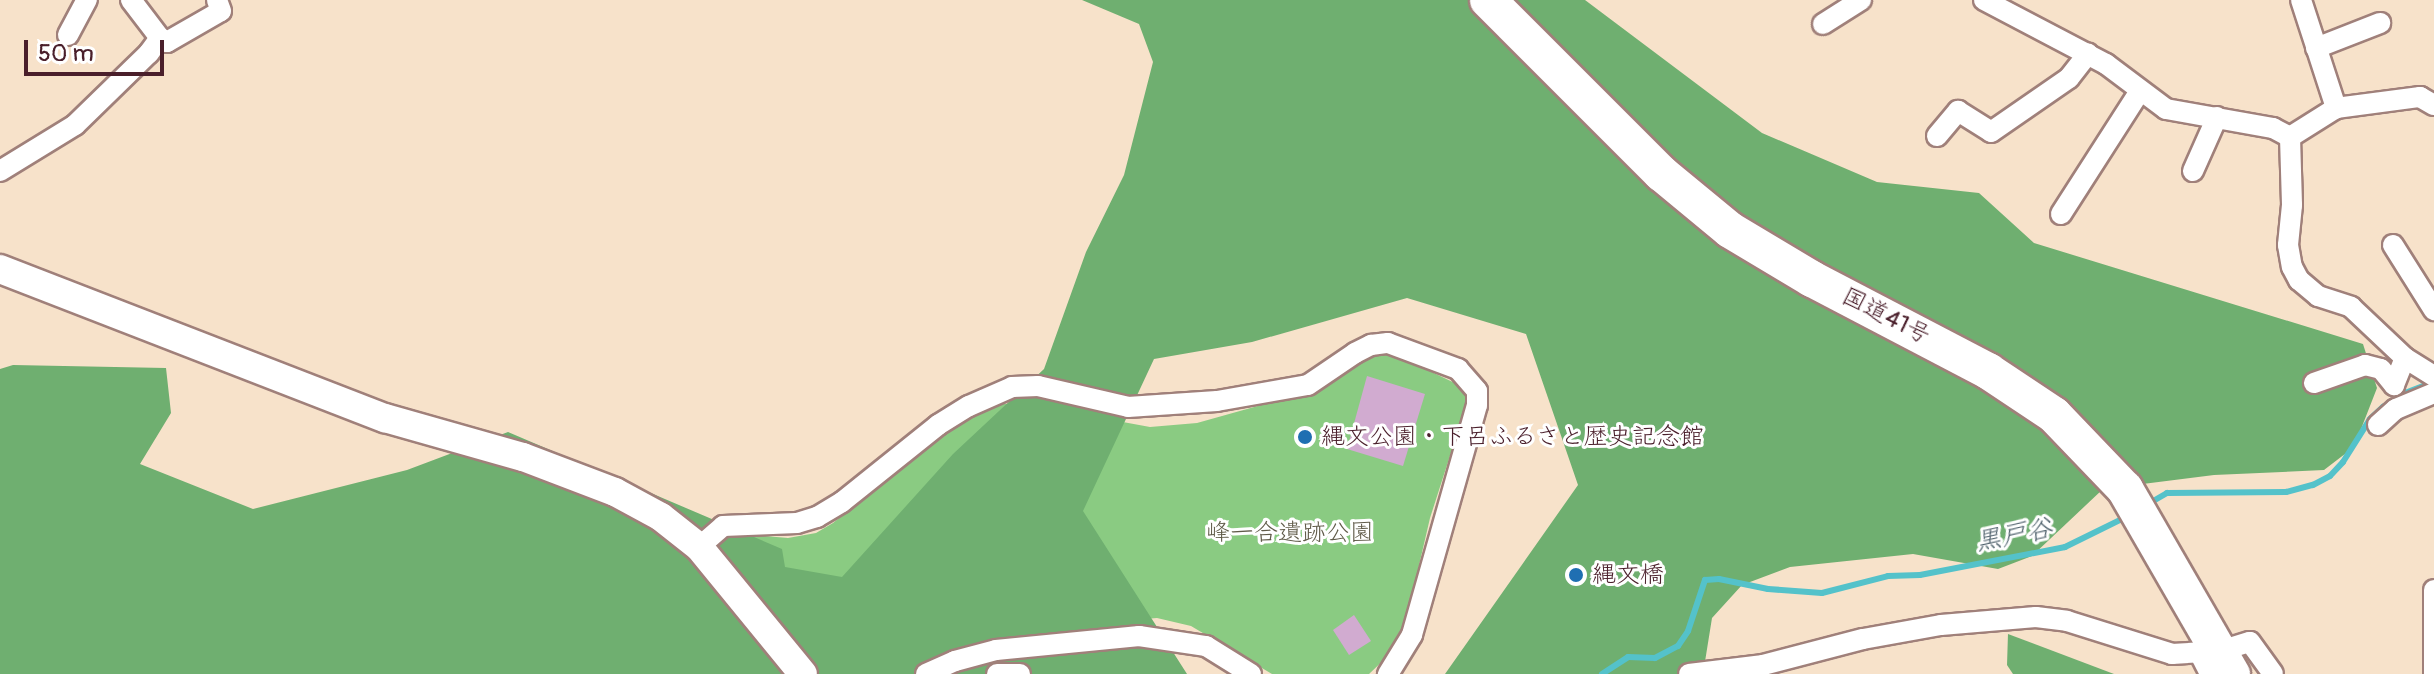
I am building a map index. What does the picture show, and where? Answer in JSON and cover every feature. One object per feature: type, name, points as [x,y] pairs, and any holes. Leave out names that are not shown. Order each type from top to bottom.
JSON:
[{"type":"highway","name":"国道41号","points":[[1488,0],[1661,173],[1730,230],[1812,279],[1988,371],[2054,415],[2125,489],[2153,535],[2215,663]]},
{"type":"street","points":[[68,35],[87,0]]},
{"type":"street","points":[[131,0],[160,38],[167,42],[221,11],[217,0]]},
{"type":"street","points":[[1823,24],[1861,0]]},
{"type":"street","points":[[1984,0],[2088,54],[2166,109],[2273,128],[2290,137]]},
{"type":"street","points":[[2301,0],[2336,108]]},
{"type":"street","points":[[2316,48],[2380,23]]},
{"type":"street","points":[[0,171],[75,125],[149,53],[160,38]]},
{"type":"street","points":[[1937,136],[1958,111],[1991,132],[2069,78],[2088,54]]},
{"type":"street","points":[[2061,214],[2140,91]]},
{"type":"street","points":[[2290,137],[2336,108],[2420,97],[2432,100]]},
{"type":"street","points":[[2193,171],[2217,117]]},
{"type":"street","points":[[2290,137],[2292,205],[2288,245],[2292,267],[2299,280],[2318,296],[2351,307],[2405,358],[2434,376]]},
{"type":"street","points":[[2393,245],[2434,310]]},
{"type":"street","points":[[0,269],[385,418],[578,476],[642,505],[699,547],[803,674]]},
{"type":"street","points":[[699,547],[723,526],[797,523],[817,517],[842,502],[938,425],[969,406],[1012,387],[1038,386],[1128,407],[1217,401],[1308,385],[1355,353],[1388,343],[1458,369],[1477,391],[1477,405],[1412,635],[1388,674]]},
{"type":"street","points":[[2314,383],[2365,365],[2381,369],[2394,385],[2405,358]]},
{"type":"street","points":[[2378,425],[2396,409],[2434,393]]},
{"type":"street","points":[[2434,590],[2434,674]]},
{"type":"street","points":[[1689,674],[1763,665],[1863,639],[1999,617],[2067,621],[2172,654],[2215,663],[2250,642],[2273,674]]},
{"type":"street","points":[[926,674],[955,661],[996,650],[1139,636],[1206,646],[1251,674]]},
{"type":"street","points":[[997,674],[1020,674]]},
{"type":"green space","points":[[1082,0],[1585,0],[1762,133],[1877,182],[1979,193],[2034,243],[2363,344],[2377,388],[2354,447],[2324,470],[2214,475],[2103,489],[2032,556],[1998,569],[1913,554],[1790,567],[1742,585],[1712,618],[1703,674],[1445,674],[1578,485],[1526,334],[1407,298],[1252,342],[1154,359],[1083,511],[1187,674],[0,674],[0,369],[13,365],[166,368],[171,413],[140,464],[253,509],[407,470],[508,432],[782,549],[785,567],[842,577],[953,454],[1044,369],[1086,252],[1124,175],[1153,62],[1139,24]]},
{"type":"green space","name":"峰一合遺跡公園","points":[[1380,352],[1394,354],[1461,386],[1468,400],[1430,518],[1404,630],[1390,654],[1369,674],[1272,674],[1191,626],[1157,618],[1095,623],[896,674],[728,533],[788,538],[816,533],[833,523],[955,424],[996,404],[1025,404],[1150,427],[1197,423],[1325,387],[1361,359]]},
{"type":"green space","points":[[2008,634],[2114,674],[2013,674],[2007,665]]},
{"type":"building","points":[[1367,376],[1425,394],[1403,466],[1347,449]]},
{"type":"building","points":[[1354,615],[1371,641],[1349,655],[1333,630]]},
{"type":"waterway","name":"黒戸谷","points":[[2148,504],[2167,493],[2286,492],[2313,485],[2330,476],[2343,462],[2370,419],[2383,407],[2405,393],[2434,382]]},
{"type":"waterway","name":"黒戸谷","points":[[1602,674],[1628,657],[1655,658],[1678,646],[1688,631],[1705,580],[1719,579],[1768,589],[1822,593],[1888,576],[1920,575],[2065,547],[2128,516]]},
{"type":"place","name":"縄文公園・下呂ふるさと歴史記念館","points":[[1305,437]]},
{"type":"place","name":"縄文橋","points":[[1576,575]]}]
